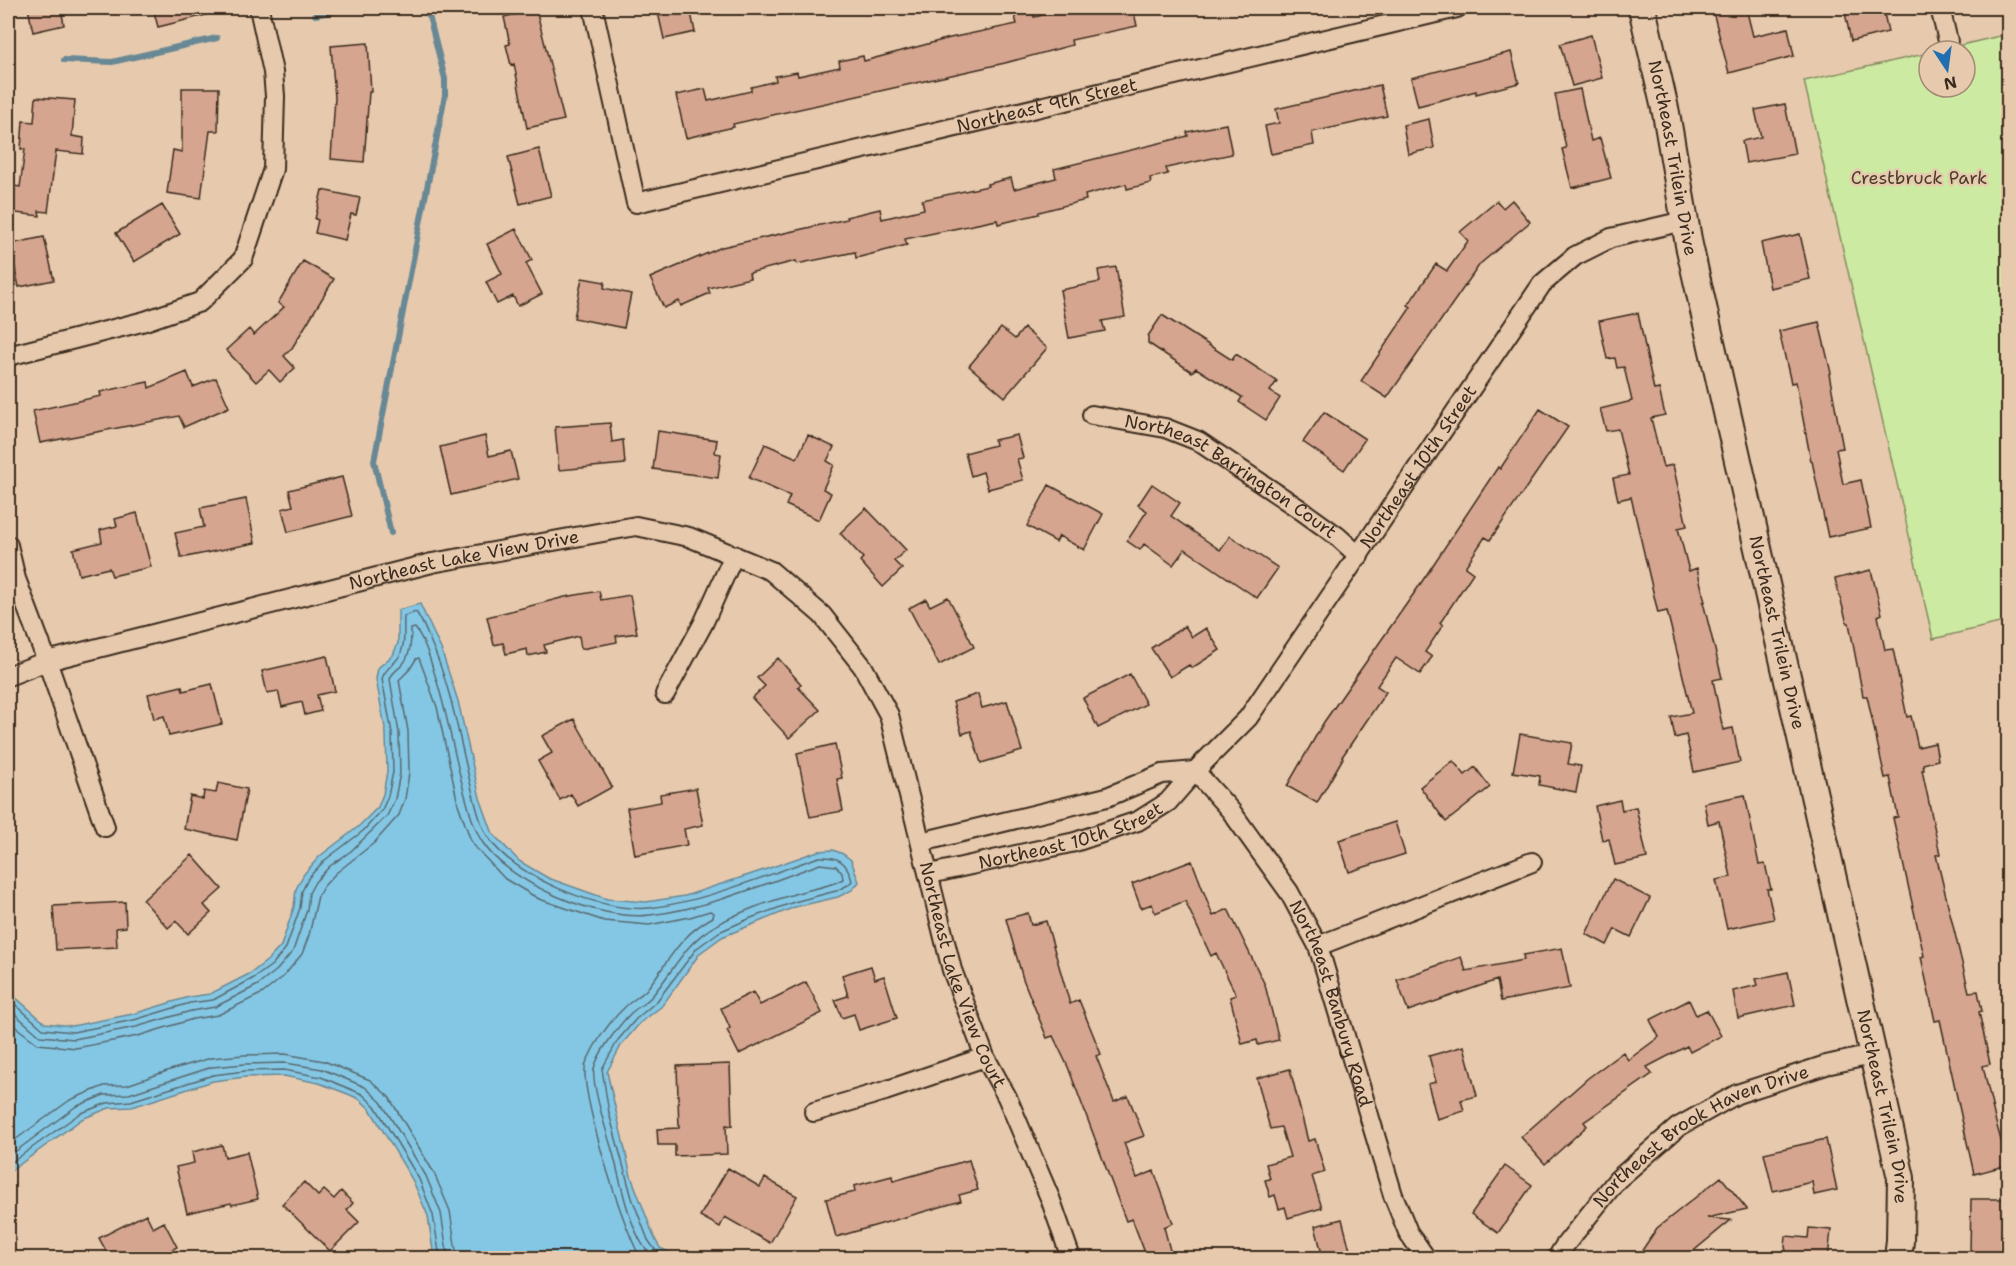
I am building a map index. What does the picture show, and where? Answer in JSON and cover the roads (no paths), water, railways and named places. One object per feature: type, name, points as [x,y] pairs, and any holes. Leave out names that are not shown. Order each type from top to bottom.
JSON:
[{"type":"street","points":[[8,356],[145,321],[200,302],[243,259],[273,169],[275,96],[273,72],[260,8]]},
{"type":"street","name":"Northeast 9th Street","points":[[593,8],[636,203],[1457,8]]},
{"type":"street","name":"Northeast Trilein Drive","points":[[1642,8],[1666,113],[1684,221],[1901,1178],[1898,1258]]},
{"type":"street","points":[[1940,8],[1948,39]]},
{"type":"street","name":"Northeast 10th Street","points":[[930,874],[1075,842],[1138,821],[1168,802],[1195,771],[1248,718],[1542,284],[1575,256],[1611,238],[1684,221]]},
{"type":"street","name":"Northeast Barrington Court","points":[[1092,415],[1165,428],[1198,441],[1298,508],[1337,536],[1359,556]]},
{"type":"street","name":"Northeast Lake View Drive","points":[[8,676],[47,661],[432,563],[636,526],[689,537],[771,571],[822,615],[863,667],[872,684]]},
{"type":"street","points":[[8,545],[16,579],[105,827]]},
{"type":"street","points":[[665,694],[704,624],[734,555]]},
{"type":"street","name":"Northeast Lake View Court","points":[[872,684],[889,715],[952,970],[985,1057],[1007,1097],[1050,1198],[1071,1258]]},
{"type":"street","name":"Northeast 10th Street","points":[[921,842],[1107,797],[1162,774],[1195,771]]},
{"type":"street","name":"Northeast Banbury Road","points":[[1195,771],[1231,811],[1289,892],[1318,946],[1393,1195],[1408,1232],[1426,1258]]},
{"type":"street","points":[[1318,946],[1532,862]]},
{"type":"street","name":"Northeast Brook Haven Drive","points":[[1557,1258],[1564,1245],[1617,1180],[1678,1128],[1737,1094],[1826,1065],[1872,1055]]},
{"type":"street","points":[[814,1112],[985,1057]]},
{"type":"water","points":[[420,604],[441,649],[458,701],[480,798],[493,834],[519,861],[548,878],[607,899],[646,902],[685,896],[818,851],[833,850],[851,860],[859,882],[852,890],[838,897],[795,907],[722,937],[700,953],[662,1006],[640,1023],[622,1044],[607,1072],[631,1176],[654,1237],[660,1248],[681,1258],[434,1258],[428,1216],[413,1181],[370,1109],[359,1099],[348,1094],[319,1083],[284,1076],[213,1081],[132,1107],[109,1108],[82,1119],[8,1173],[8,991],[45,1023],[72,1026],[133,1014],[189,997],[210,994],[251,973],[268,960],[281,946],[294,907],[296,889],[304,874],[320,856],[358,827],[378,807],[387,772],[386,733],[376,679],[378,668],[393,655],[398,643],[398,610]]},
{"type":"waterway","points":[[315,15],[350,8]]},
{"type":"waterway","points":[[391,533],[374,461],[445,95],[445,79],[427,8]]},
{"type":"waterway","points":[[64,60],[112,62],[217,38]]},
{"type":"park label","name":"Crestbruck Park","points":[[1919,178]]}]
